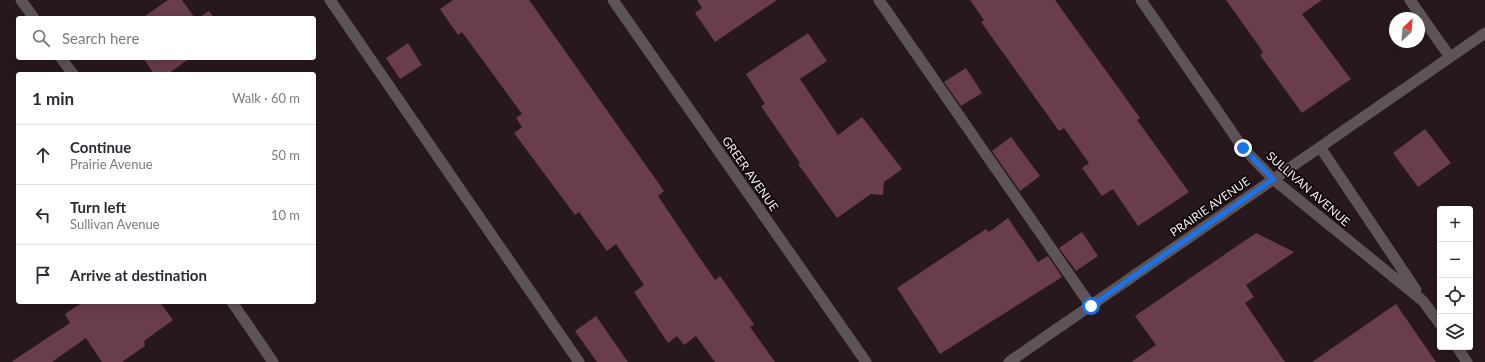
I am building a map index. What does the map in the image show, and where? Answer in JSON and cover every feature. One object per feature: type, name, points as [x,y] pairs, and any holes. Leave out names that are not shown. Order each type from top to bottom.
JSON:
[{"type":"street","points":[[21,0],[33,16]]},
{"type":"street","points":[[330,0],[579,362]]},
{"type":"street","name":"GREER AVENUE","points":[[613,0],[866,362]]},
{"type":"street","points":[[879,0],[1091,306]]},
{"type":"street","name":"SULLIVAN AVENUE","points":[[1141,0],[1243,148],[1273,179],[1423,301]]},
{"type":"street","points":[[1410,0],[1450,57]]},
{"type":"street","name":"PRAIRIE AVENUE","points":[[1009,362],[1485,33]]},
{"type":"street","points":[[62,60],[72,72]]},
{"type":"street","name":"SULLIVAN AVENUE","points":[[1320,147],[1437,320]]},
{"type":"street","points":[[233,304],[274,362]]},
{"type":"street","points":[[1459,350],[1468,362]]},
{"type":"building","points":[[168,0],[182,0],[194,16],[145,16]]},
{"type":"building","points":[[453,0],[529,0],[664,191],[658,196],[715,280],[720,276],[754,324],[750,327],[775,362],[715,362],[696,336],[684,345],[677,336],[668,343],[634,292],[644,285],[616,244],[607,251],[579,212],[575,215],[514,133],[522,127],[516,118],[522,114],[462,32],[458,35],[440,9]]},
{"type":"building","points":[[697,0],[777,0],[715,42],[695,13],[702,8]]},
{"type":"building","points":[[970,0],[1055,0],[1140,118],[1137,120],[1189,192],[1138,226],[1113,189],[1102,196],[1082,168],[1089,163],[1064,128],[1059,131],[981,22],[984,20]]},
{"type":"building","points":[[1226,0],[1322,0],[1302,14],[1351,79],[1302,113],[1260,55],[1263,52]]},
{"type":"building","points":[[209,11],[213,16],[201,16]]},
{"type":"building","points":[[808,33],[827,61],[800,79],[838,135],[862,117],[902,169],[884,182],[883,195],[871,194],[837,218],[798,164],[800,163],[761,106],[765,104],[746,74]]},
{"type":"building","points":[[408,43],[422,65],[400,79],[386,58]]},
{"type":"building","points":[[144,60],[187,60],[171,72],[153,72]]},
{"type":"building","points":[[966,68],[982,93],[961,106],[944,82]]},
{"type":"building","points":[[1425,129],[1451,163],[1418,187],[1393,153]]},
{"type":"building","points":[[1011,137],[1040,176],[1020,191],[992,151]]},
{"type":"building","points":[[1008,218],[1038,262],[1048,256],[1062,277],[940,354],[897,288],[986,229],[989,232]]},
{"type":"building","points":[[1082,232],[1098,256],[1076,271],[1059,248]]},
{"type":"building","points":[[1256,233],[1294,252],[1246,285],[1254,297],[1245,303],[1285,362],[1131,362],[1156,345],[1135,316]]},
{"type":"building","points":[[80,304],[161,304],[173,320],[144,341],[145,346],[122,362],[102,362],[86,338],[52,362],[11,362],[70,323],[65,314]]},
{"type":"building","points":[[1396,304],[1436,362],[1312,362]]},
{"type":"building","points":[[596,316],[628,362],[597,362],[575,331]]},
{"type":"route","points":[[1091,306],[1273,179],[1243,148]]}]
